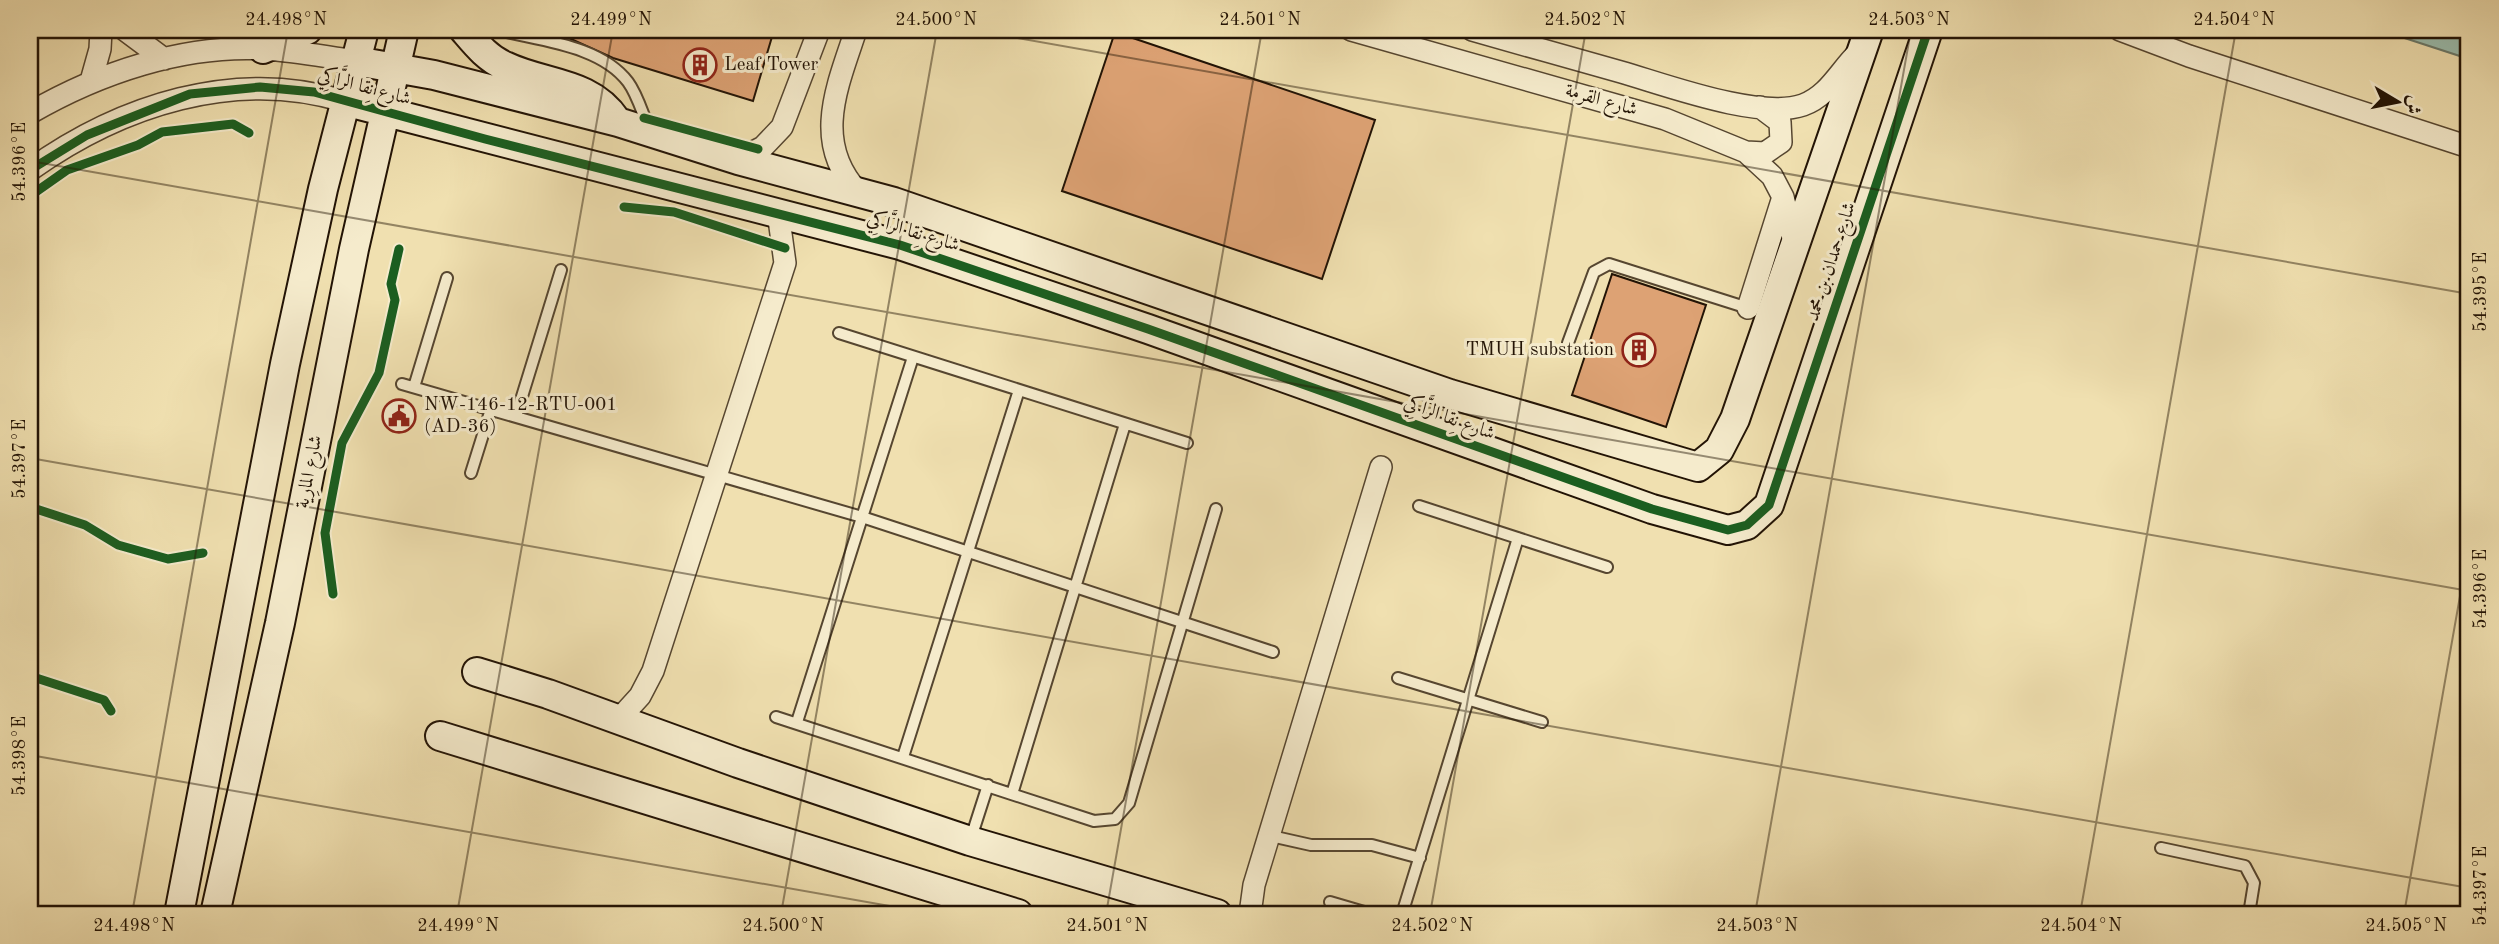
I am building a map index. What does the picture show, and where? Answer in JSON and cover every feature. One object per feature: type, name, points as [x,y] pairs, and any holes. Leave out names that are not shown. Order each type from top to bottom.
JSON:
[{"type":"street","points":[[91,82],[100,50],[100,30]]},
{"type":"street","points":[[125,30],[164,59]]},
{"type":"street","points":[[263,49],[307,30]]},
{"type":"street","points":[[179,914],[285,364],[344,101],[364,30]]},
{"type":"street","name":"شارع المارِية","points":[[215,914],[384,112],[404,30]]},
{"type":"street","points":[[464,30],[496,62],[583,91],[607,106],[618,122]]},
{"type":"street","points":[[738,160],[771,140],[782,127],[819,30]]},
{"type":"street","points":[[856,30],[835,106],[831,143],[838,166],[858,192]]},
{"type":"street","name":"شارع القرمة","points":[[1351,30],[1665,119],[1746,152],[1772,176],[1783,197],[1792,225],[1794,243]]},
{"type":"street","name":"شارع القرمة","points":[[1472,30],[1681,90],[1759,106],[1787,108],[1812,101],[1823,94],[1866,39]]},
{"type":"street","points":[[2120,30],[2189,56],[2469,147]]},
{"type":"street","name":"شارع حمدان بن محمد","points":[[1769,505],[1925,37]]},
{"type":"street","name":"شارع حمدان بن محمد","points":[[1698,467],[1719,450],[1735,419],[1866,39]]},
{"type":"street","name":"شارع نِقا الرَّاكِي","points":[[30,113],[91,82],[164,59],[263,49],[396,68],[618,122],[738,160],[858,192],[1450,394],[1698,467]]},
{"type":"street","points":[[808,61],[814,72],[826,76],[837,72],[848,53]]},
{"type":"street","name":"شارع نِقا الرَّاكِي","points":[[30,170],[87,135],[190,94],[222,90],[296,88],[900,245],[1148,329],[1711,528],[1739,528],[1769,505]]},
{"type":"street","points":[[1746,152],[1765,153],[1781,142],[1780,122],[1759,106]]},
{"type":"street","points":[[1748,308],[1783,197]]},
{"type":"street","points":[[620,718],[640,696],[653,671],[785,262],[778,212]]},
{"type":"street","points":[[1250,914],[1254,885],[1381,467]]},
{"type":"street","points":[[477,673],[620,718],[738,763],[971,841],[1217,914]]},
{"type":"street","points":[[440,736],[1018,914]]},
{"type":"street","points":[[226,870],[234,914]]},
{"type":"street","points":[[1237,914],[1241,901],[1254,885]]},
{"type":"lane","points":[[498,30],[590,54],[611,65],[632,88],[650,132]]},
{"type":"lane","points":[[1567,343],[1594,272],[1609,264],[1748,308]]},
{"type":"lane","points":[[516,416],[561,270]]},
{"type":"lane","points":[[447,278],[408,386],[862,517],[1273,652]]},
{"type":"lane","points":[[839,333],[1187,443]]},
{"type":"lane","points":[[797,722],[913,357]]},
{"type":"lane","points":[[903,757],[1019,390]]},
{"type":"lane","points":[[471,473],[491,409]]},
{"type":"lane","points":[[1012,793],[1125,424]]},
{"type":"lane","points":[[1419,506],[1607,567]]},
{"type":"lane","points":[[776,717],[1094,821],[1109,821],[1121,815],[1129,803],[1216,509]]},
{"type":"lane","points":[[1402,914],[1518,538]]},
{"type":"lane","points":[[1398,678],[1542,722]]},
{"type":"lane","points":[[971,841],[988,785]]},
{"type":"lane","points":[[1271,836],[1311,845],[1372,845],[1420,858]]},
{"type":"lane","points":[[2161,848],[2245,866],[2254,883],[2249,914]]},
{"type":"lane","points":[[1330,902],[1371,914]]},
{"type":"shaded area","points":[[2380,30],[2469,30],[2469,59]]},
{"type":"building","name":"Leaf Tower","points":[[534,30],[774,30],[753,101],[613,58],[571,39]]},
{"type":"building","points":[[1115,32],[1375,120],[1322,279],[1062,191]]},
{"type":"building","name":"TMUH substation","points":[[1612,274],[1706,305],[1666,427],[1572,395]]},
{"type":"cycle path","points":[[30,170],[87,135],[190,94],[260,87],[314,92],[485,139],[900,245],[1148,329],[1652,509],[1728,530],[1747,525],[1769,505],[1928,30]]},
{"type":"cycle path","points":[[644,118],[758,149]]},
{"type":"cycle path","points":[[30,196],[67,170],[138,145],[162,132],[233,124],[249,133]]},
{"type":"cycle path","points":[[624,207],[674,212],[785,248]]},
{"type":"cycle path","points":[[333,594],[325,533],[342,443],[379,373],[395,300],[391,284],[399,249]]},
{"type":"cycle path","points":[[30,507],[85,525],[118,545],[168,559],[203,553]]},
{"type":"cycle path","points":[[30,676],[104,700],[111,711]]},
{"type":"place","name":"Leaf Tower","points":[[700,65]]},
{"type":"place","name":"TMUH substation","points":[[1639,350]]},
{"type":"place","name":"NW-146-12-RTU-001 (AD-36)","points":[[399,416]]}]
